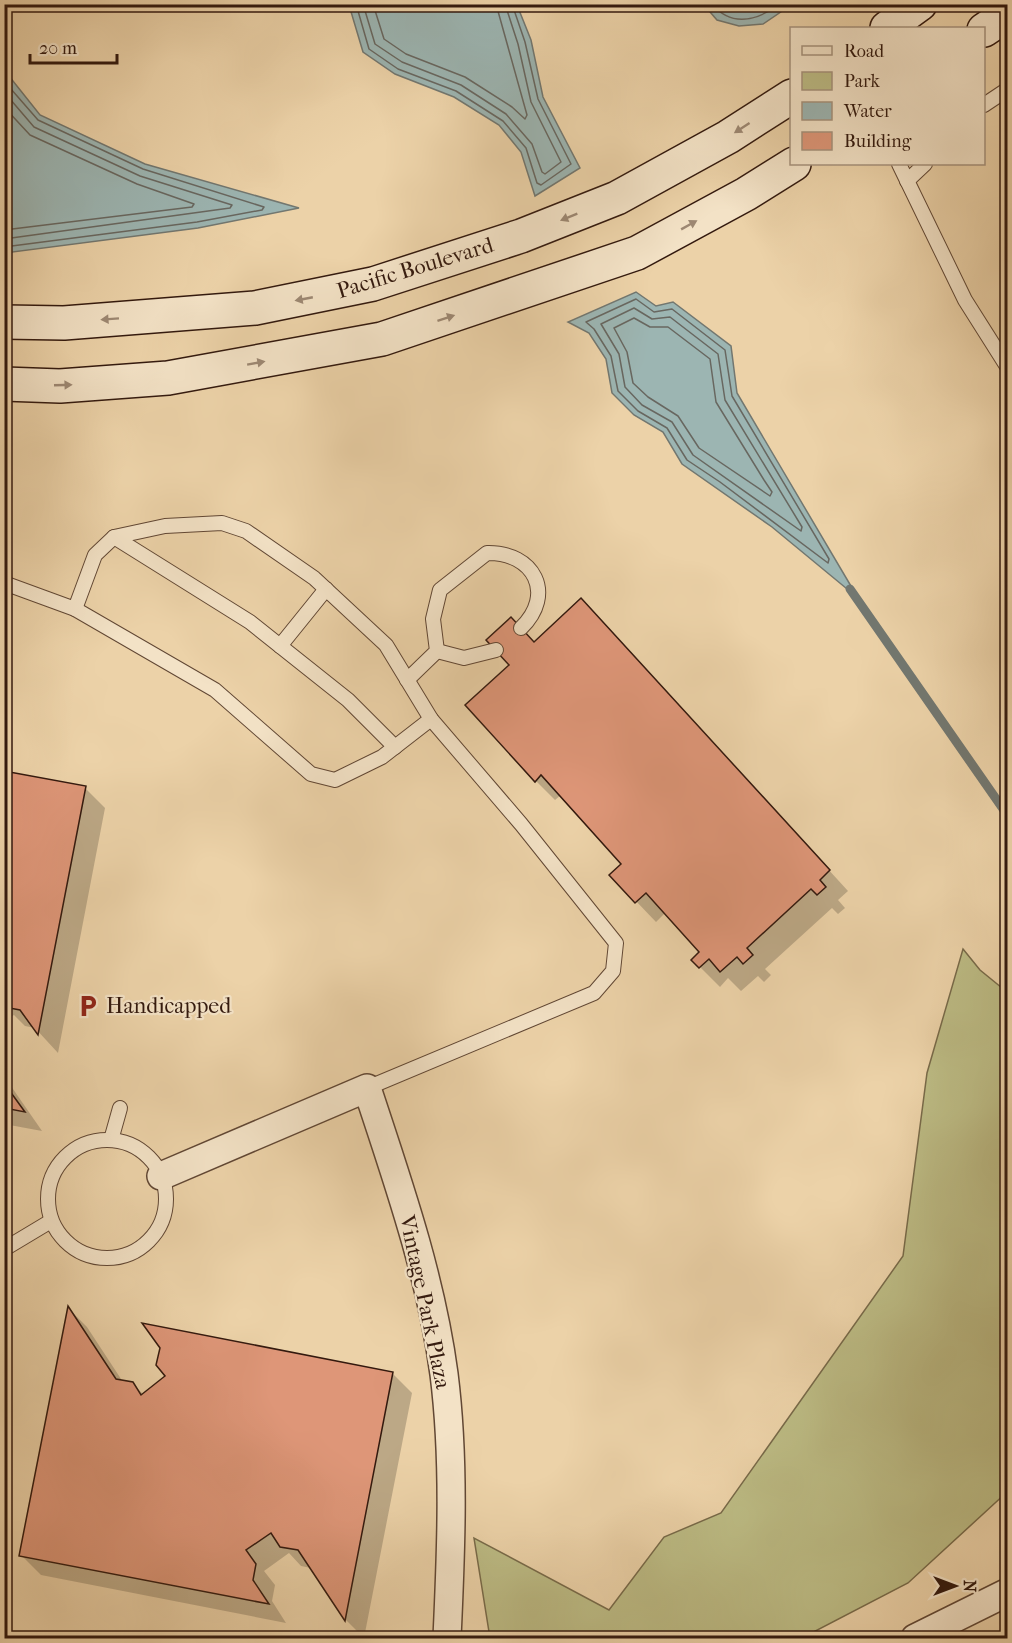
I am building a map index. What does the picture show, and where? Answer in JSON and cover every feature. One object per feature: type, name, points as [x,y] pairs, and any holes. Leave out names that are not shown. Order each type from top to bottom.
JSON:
[{"type":"main road","points":[[888,27],[920,4]]},
{"type":"main road","points":[[985,29],[1008,14]]},
{"type":"main road","name":"Pacific Boulevard","points":[[4,322],[64,323],[255,308],[373,284],[521,236],[617,198],[728,137],[790,97]]},
{"type":"main road","points":[[4,384],[60,386],[168,378],[382,339],[542,287],[637,253],[746,194],[792,165]]},
{"type":"street","points":[[161,1176],[367,1088]]},
{"type":"street","name":"Vintage Park Plaza","points":[[367,1088],[419,1248],[444,1374],[450,1483],[447,1638]]},
{"type":"street","points":[[915,1638],[1008,1592]]},
{"type":"lane","points":[[985,104],[1008,89]]},
{"type":"lane","points":[[899,165],[964,300],[1008,368]]},
{"type":"lane","points":[[907,181],[924,165]]},
{"type":"lane","points":[[75,609],[95,555],[114,537],[165,526],[222,523],[246,531],[326,589],[386,645],[431,719],[521,824],[615,943],[613,971],[594,993],[367,1088]]},
{"type":"lane","points":[[114,537],[250,622],[348,700],[395,747]]},
{"type":"lane","points":[[437,651],[433,619],[440,591],[487,553],[511,555],[535,575],[538,599],[530,619],[521,628]]},
{"type":"lane","points":[[4,583],[75,609],[215,690],[311,774],[335,780],[382,757],[431,719]]},
{"type":"lane","points":[[280,646],[326,589]]},
{"type":"lane","points":[[437,651],[464,658],[496,650]]},
{"type":"lane","points":[[407,680],[437,651]]},
{"type":"lane","points":[[111,1140],[120,1108]]},
{"type":"lane","points":[[98,1139],[125,1141],[148,1154],[161,1176],[168,1196],[163,1221],[148,1243],[131,1254],[106,1259],[82,1254],[65,1242],[51,1221],[47,1200],[51,1178],[64,1157],[79,1145],[98,1139]]},
{"type":"lane","points":[[6,1248],[51,1221]]},
{"type":"green space","points":[[963,949],[980,970],[1007,992],[1007,1492],[908,1583],[802,1638],[490,1638],[474,1538],[609,1610],[664,1537],[721,1513],[903,1256],[927,1073]]},
{"type":"water","points":[[349,5],[517,5],[531,40],[543,97],[580,168],[535,196],[521,152],[499,125],[454,97],[395,74],[363,52]]},
{"type":"water","points":[[704,5],[791,5],[763,24],[739,26],[717,20]]},
{"type":"water","points":[[5,71],[40,115],[145,164],[299,208],[198,228],[5,253]]},
{"type":"water","points":[[636,292],[656,306],[673,302],[731,346],[737,393],[858,598],[772,527],[682,464],[663,432],[634,415],[612,393],[606,359],[589,333],[568,322]]},
{"type":"building","points":[[581,598],[830,870],[820,880],[826,887],[817,895],[811,889],[747,948],[753,955],[743,964],[737,957],[720,972],[709,959],[699,968],[691,960],[699,952],[646,893],[635,903],[609,875],[621,864],[541,775],[535,782],[465,705],[509,665],[486,640],[511,617],[534,642]]},
{"type":"building","points":[[4,771],[86,786],[38,1035],[20,1010],[4,1007]]},
{"type":"building","points":[[4,1083],[25,1112],[4,1108]]},
{"type":"building","points":[[68,1306],[116,1379],[133,1382],[141,1395],[165,1376],[156,1365],[160,1348],[142,1323],[393,1372],[345,1621],[298,1550],[280,1547],[271,1533],[246,1550],[256,1564],[253,1580],[269,1604],[19,1556]]},
{"type":"waterway","points":[[850,589],[1008,816]]},
{"type":"place","name":"Handicapped","points":[[88,1006]]}]
